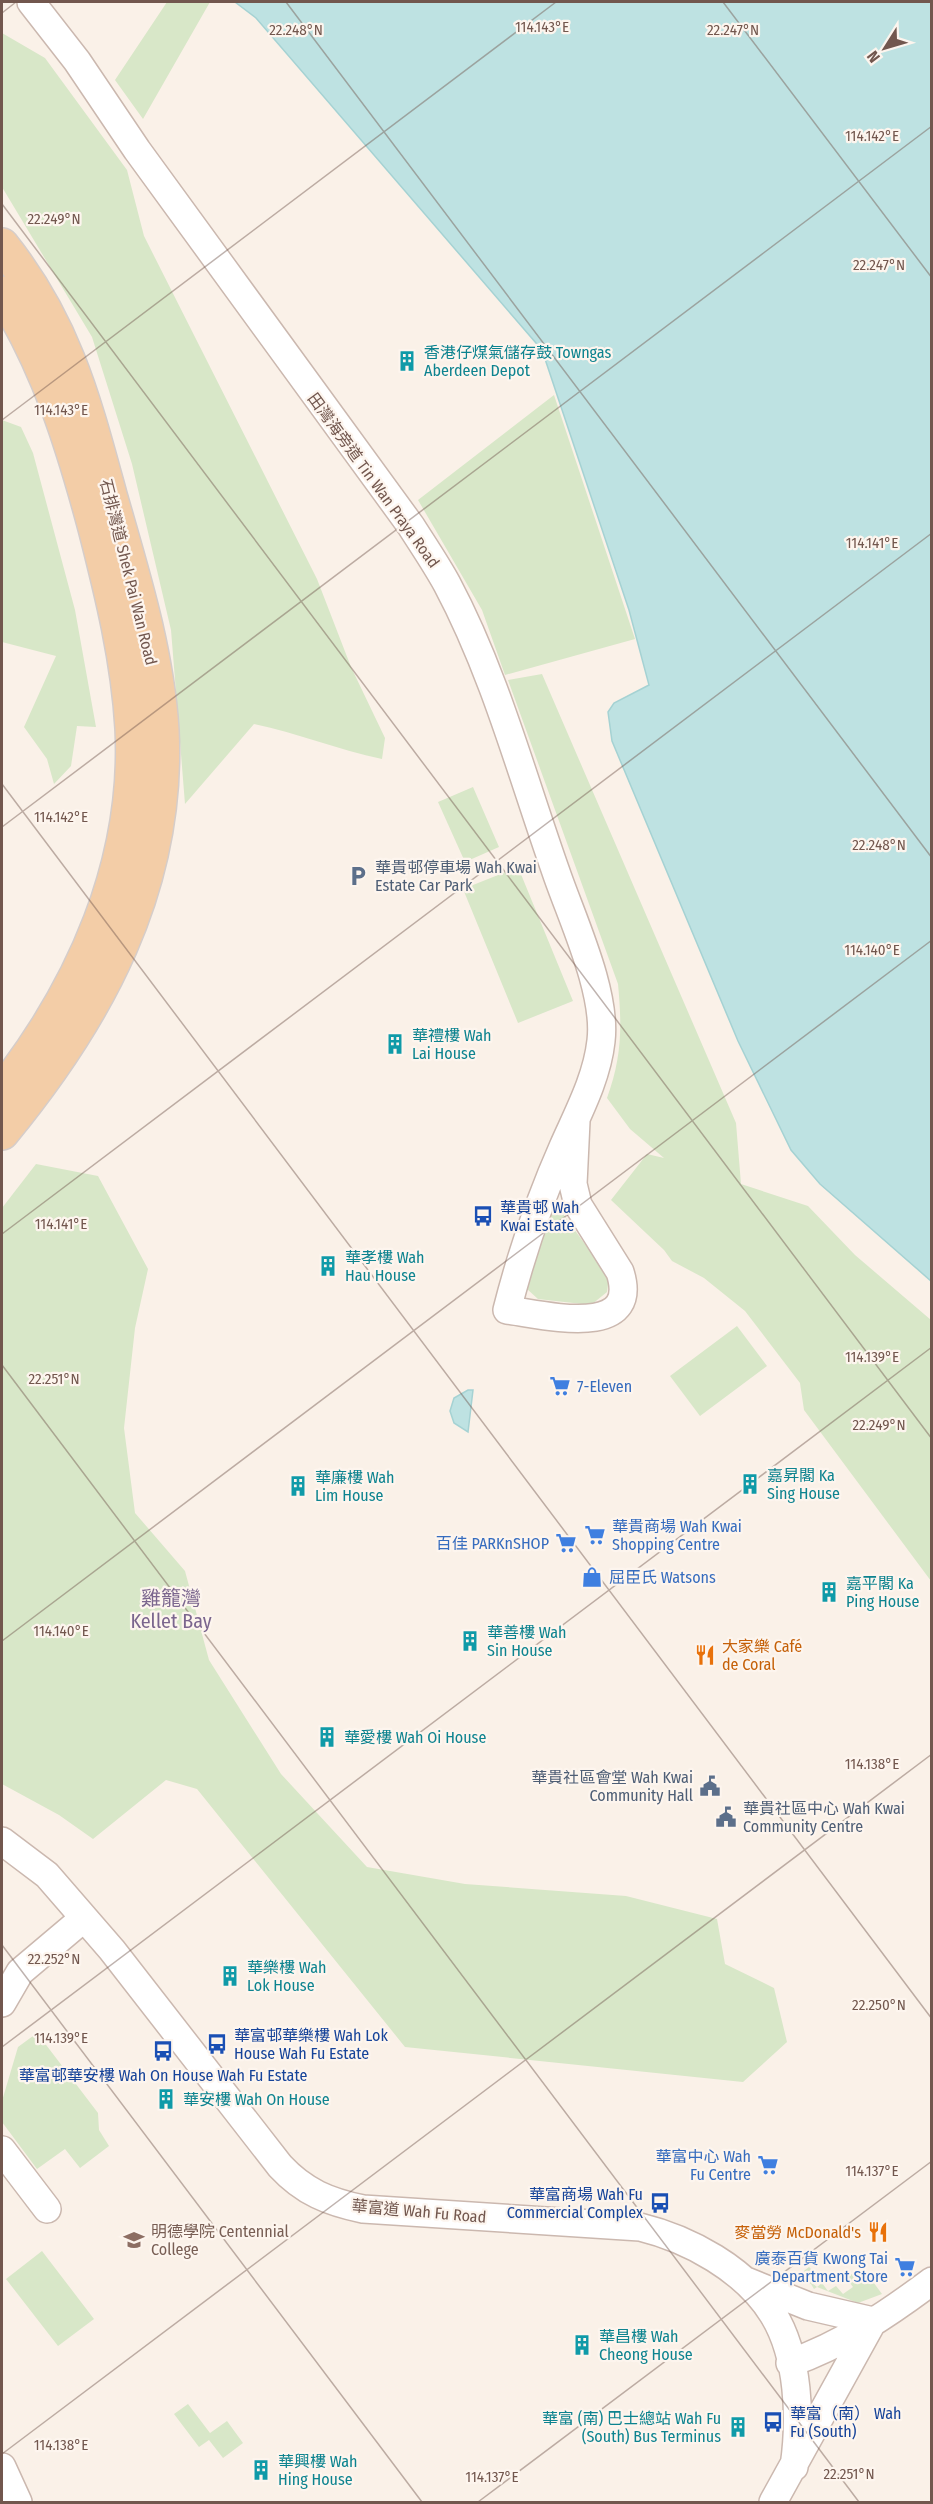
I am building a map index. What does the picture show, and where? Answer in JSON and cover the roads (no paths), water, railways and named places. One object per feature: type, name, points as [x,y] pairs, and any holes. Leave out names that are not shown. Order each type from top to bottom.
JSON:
[{"type":"main road","name":"石排灣道 Shek Pai Wan Road","points":[[2,245],[50,317],[78,382],[135,584],[151,653],[162,730],[160,792],[150,858],[121,951],[70,1044],[2,1133]]},
{"type":"main road","name":"石排灣道 Shek Pai Wan Road","points":[[2,293],[24,330],[49,383],[84,488],[121,639],[130,702],[133,757],[124,842],[99,927],[87,957],[57,1011],[2,1091]]},
{"type":"street","name":"田灣海旁道 Tin Wan Praya Road","points":[[31,2],[77,61],[150,169],[411,526],[451,592],[470,630],[491,686],[598,997],[603,1022],[601,1043],[576,1122],[563,1146],[517,1271],[507,1310],[595,1319],[613,1309],[621,1296],[620,1272],[578,1205],[573,1184],[576,1122]]},
{"type":"street","name":"華富道 Wah Fu Road","points":[[2,1841],[47,1875],[127,1968],[280,2166],[301,2186],[316,2195],[330,2202],[363,2209],[640,2227],[683,2242],[742,2279],[773,2314],[783,2337],[790,2363],[797,2420],[794,2467],[773,2502]]},
{"type":"street","points":[[2,2003],[20,1972],[84,1918]]},
{"type":"street","points":[[2,2150],[47,2209]]},
{"type":"street","points":[[742,2279],[808,2306],[873,2321]]},
{"type":"street","points":[[790,2363],[819,2353],[873,2321],[932,2281]]},
{"type":"street","points":[[794,2467],[873,2321]]},
{"type":"street","points":[[2,2467],[18,2502]]},
{"type":"water","points":[[235,2],[931,2],[931,1281],[820,1184],[791,1150],[738,1041],[612,741],[608,712],[614,703],[649,685],[629,610],[542,350],[256,18]]},
{"type":"water","points":[[468,1390],[473,1390],[468,1432],[454,1423],[450,1411],[454,1398]]},
{"type":"place","name":"香港仔煤氣儲存鼓 Towngas Aberdeen Depot","points":[[407,361]]},
{"type":"place","name":"華貴邨停車場 Wah Kwai Estate Car Park","points":[[358,876]]},
{"type":"place","name":"華禮樓 Wah Lai House","points":[[395,1044]]},
{"type":"place","name":"華貴邨 Wah Kwai Estate","points":[[483,1216]]},
{"type":"place","name":"華孝樓 Wah Hau House","points":[[328,1266]]},
{"type":"place","name":"7-Eleven","points":[[560,1386]]},
{"type":"place","name":"嘉昇閣 Ka Sing House","points":[[750,1484]]},
{"type":"place","name":"華廉樓 Wah Lim House","points":[[298,1486]]},
{"type":"place","name":"華貴商場 Wah Kwai Shopping Centre","points":[[595,1535]]},
{"type":"place","name":"百佳 PARKnSHOP","points":[[566,1543]]},
{"type":"place","name":"屈臣氏 Watsons","points":[[592,1577]]},
{"type":"place","name":"嘉平閣 Ka Ping House","points":[[829,1592]]},
{"type":"place","name":"華善樓 Wah Sin House","points":[[470,1641]]},
{"type":"place","name":"大家樂 Café de Coral","points":[[705,1655]]},
{"type":"place","name":"華愛樓 Wah Oi House","points":[[327,1737]]},
{"type":"place","name":"華貴社區會堂 Wah Kwai Community Hall","points":[[710,1786]]},
{"type":"place","name":"華貴社區中心 Wah Kwai Community Centre","points":[[726,1817]]},
{"type":"place","name":"華樂樓 Wah Lok House","points":[[230,1976]]},
{"type":"place","name":"華富邨華樂樓 Wah Lok House Wah Fu Estate","points":[[217,2044]]},
{"type":"place","name":"華富邨華安樓 Wah On House Wah Fu Estate","points":[[163,2051]]},
{"type":"place","name":"華安樓 Wah On House","points":[[166,2099]]},
{"type":"place","name":"華富中心 Wah Fu Centre","points":[[768,2165]]},
{"type":"place","name":"華富商場 Wah Fu Commercial Complex","points":[[660,2203]]},
{"type":"place","name":"麥當勞 McDonald's","points":[[878,2232]]},
{"type":"place","name":"明德學院 Centennial College","points":[[134,2240]]},
{"type":"place","name":"廣泰百貨 Kwong Tai Department Store","points":[[905,2267]]},
{"type":"place","name":"華昌樓 Wah Cheong House","points":[[582,2345]]},
{"type":"place","name":"華富（南） Wah Fu (South)","points":[[773,2422]]},
{"type":"place","name":"華富 (南) 巴士總站 Wah Fu (South) Bus Terminus","points":[[738,2427]]},
{"type":"place","name":"華興樓 Wah Hing House","points":[[261,2470]]},
{"type":"district","name":"雞籠灣 Kellet Bay","points":[[171,1610]]}]
